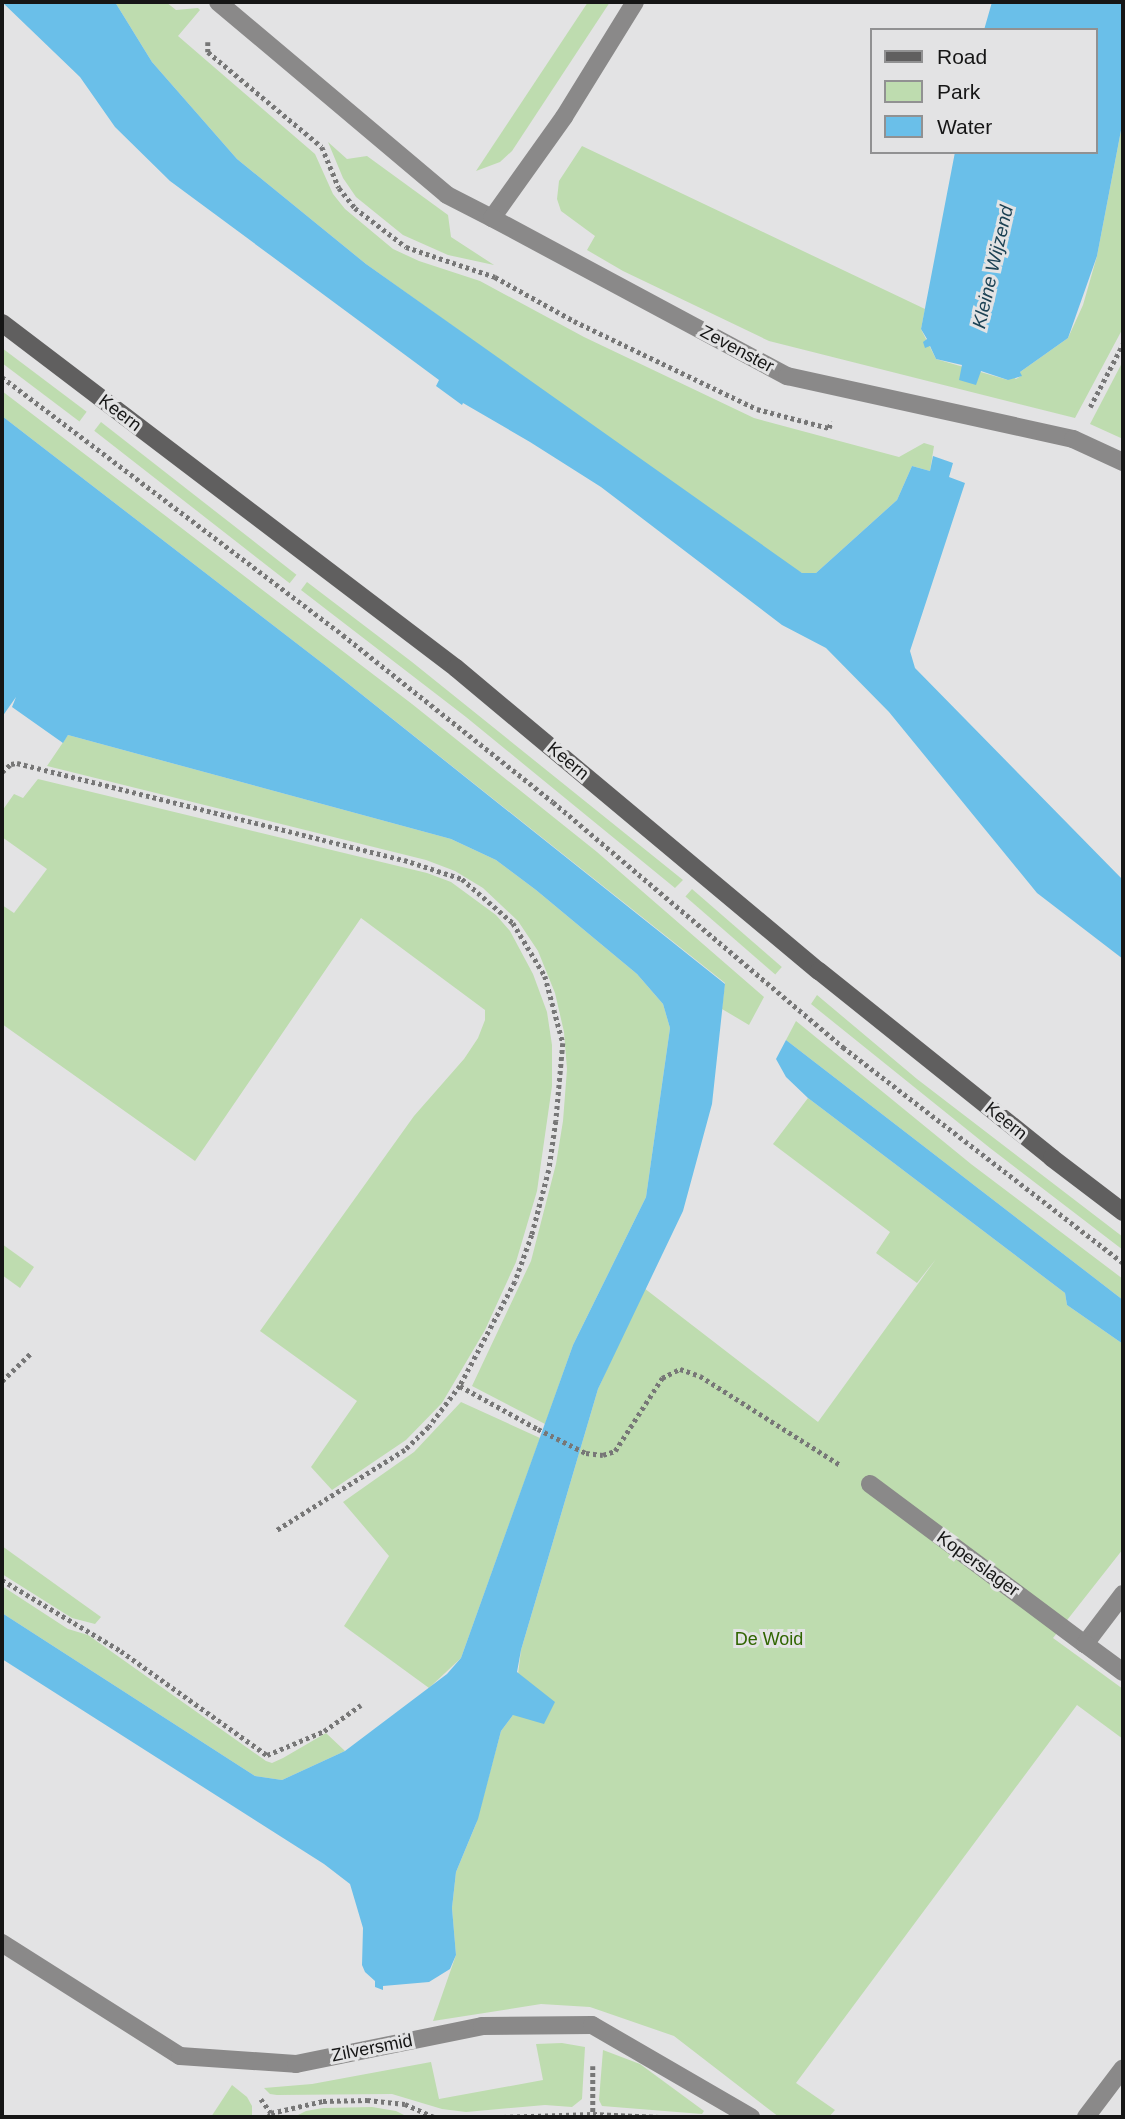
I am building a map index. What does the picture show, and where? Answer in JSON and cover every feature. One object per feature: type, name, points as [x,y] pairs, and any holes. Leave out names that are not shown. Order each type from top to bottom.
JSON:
[{"type":"street","name":"Zevenster","points":[[218,2],[447,195],[787,376],[1073,439],[1123,463]]},
{"type":"street","points":[[492,218],[564,117],[635,2]]},
{"type":"street","name":"Keern","points":[[2,323],[456,668],[819,971],[1123,1212]]},
{"type":"street","name":"Koperslager","points":[[870,1484],[1123,1672]]},
{"type":"street","points":[[1085,1644],[1123,1594]]},
{"type":"street","name":"Zilversmid","points":[[2,1943],[180,2056],[296,2064],[482,2026],[592,2025],[751,2117]]},
{"type":"street","points":[[1087,2117],[1123,2068]]},
{"type":"path","points":[[1073,439],[1123,344]]},
{"type":"path","points":[[2,377],[343,635],[553,802],[843,1047],[1123,1263]]},
{"type":"path","points":[[2,772],[11,764],[17,763],[404,860],[462,878],[513,923],[545,976],[563,1042],[556,1121],[549,1170],[532,1235],[515,1282],[460,1386],[429,1427],[405,1450],[276,1531]]},
{"type":"path","points":[[2,1381],[31,1353]]},
{"type":"path","points":[[460,1386],[586,1453],[603,1455],[615,1451],[662,1378],[680,1369],[700,1376],[870,1484]]},
{"type":"path","points":[[2,1580],[121,1651],[267,1755],[324,1731],[361,1705]]},
{"type":"path","points":[[268,2117],[271,2113],[323,2101],[367,2100],[405,2104],[434,2117]]},
{"type":"path","points":[[503,2117],[593,2114],[659,2117]]},
{"type":"green space","points":[[115,2],[166,2],[176,10],[198,8],[200,10],[178,36],[315,154],[333,194],[345,209],[393,249],[419,261],[480,281],[584,337],[754,418],[899,457],[924,443],[934,446],[930,471],[912,466],[897,500],[816,573],[802,573],[787,565],[366,264],[237,159],[152,62]]},
{"type":"green space","points":[[588,2],[610,2],[512,151],[500,162],[476,171]]},
{"type":"green space","points":[[1123,120],[1123,328],[1075,418],[769,341],[623,271],[587,250],[595,236],[561,211],[557,199],[559,181],[582,146],[925,309],[921,329],[936,359],[1008,380],[1012,376],[1016,379],[1021,376],[1020,372],[1068,338],[1083,305],[1097,256]]},
{"type":"green space","points":[[328,142],[347,159],[367,156],[448,215],[451,237],[494,265],[448,255],[403,235],[356,197],[343,178]]},
{"type":"green space","points":[[2,348],[87,412],[79,421],[2,363]]},
{"type":"green space","points":[[1123,361],[1123,439],[1090,424]]},
{"type":"green space","points":[[2,391],[412,704],[597,852],[764,997],[749,1025],[722,1009],[725,983],[326,666],[2,416]]},
{"type":"green space","points":[[101,422],[296,575],[290,583],[94,431]]},
{"type":"green space","points":[[307,582],[412,662],[683,880],[675,888],[466,717],[301,590]]},
{"type":"green space","points":[[68,735],[451,839],[496,860],[536,890],[637,974],[663,1004],[670,1028],[646,1197],[573,1345],[545,1424],[472,1386],[531,1261],[556,1164],[563,1121],[567,1069],[564,1032],[555,993],[538,951],[518,921],[483,888],[455,871],[426,860],[47,766]]},
{"type":"green space","points":[[38,779],[427,873],[451,882],[496,915],[510,931],[533,974],[547,1012],[552,1045],[552,1086],[537,1191],[516,1262],[485,1330],[442,1403],[406,1440],[332,1490],[311,1467],[357,1401],[260,1331],[414,1116],[464,1059],[478,1038],[485,1020],[485,1010],[361,918],[195,1161],[2,1024],[2,905],[14,913],[47,869],[2,837],[2,811],[14,794],[23,798]]},
{"type":"green space","points":[[692,889],[782,967],[775,975],[685,897]]},
{"type":"green space","points":[[817,995],[917,1079],[1123,1237],[1123,1250],[990,1148],[811,1004]]},
{"type":"green space","points":[[796,1021],[971,1164],[1123,1279],[1123,1300],[786,1040]]},
{"type":"green space","name":"De Woid","points":[[808,1098],[1065,1293],[1067,1305],[1123,1344],[1123,1549],[1053,1638],[1123,1689],[1123,1739],[1077,1705],[796,2083],[835,2110],[829,2117],[779,2117],[674,2036],[590,2007],[541,2004],[433,2021],[456,1955],[452,1908],[456,1872],[476,1824],[501,1731],[513,1715],[521,1650],[598,1389],[644,1288],[818,1422],[936,1259],[917,1283],[876,1253],[890,1232],[773,1144]]},
{"type":"green space","points":[[2,1244],[34,1267],[20,1288],[2,1275]]},
{"type":"green space","points":[[461,1402],[540,1438],[461,1658],[429,1688],[344,1626],[389,1556],[343,1502],[414,1452]]},
{"type":"green space","points":[[2,1546],[101,1617],[95,1624],[72,1618],[2,1574]]},
{"type":"green space","points":[[2,1586],[68,1629],[88,1635],[266,1761],[272,1763],[283,1758],[326,1733],[345,1751],[282,1780],[255,1776],[2,1613]]},
{"type":"green space","points":[[562,2043],[585,2047],[582,2099],[572,2107],[545,2105],[466,2112],[442,2109],[392,2094],[277,2095],[270,2094],[264,2088],[312,2084],[431,2062],[439,2099],[543,2080],[536,2044]]},
{"type":"green space","points":[[603,2050],[640,2064],[704,2111],[702,2114],[602,2106],[599,2100]]},
{"type":"green space","points":[[232,2085],[247,2097],[252,2106],[252,2117],[211,2117]]},
{"type":"green space","points":[[372,2107],[396,2111],[408,2117],[294,2117],[306,2111],[323,2108]]},
{"type":"water","points":[[2,2],[115,2],[152,62],[237,159],[366,264],[802,573],[816,573],[897,500],[912,466],[930,471],[933,456],[953,463],[949,477],[965,483],[910,651],[915,668],[1123,880],[1123,959],[1037,893],[889,712],[826,648],[782,625],[601,487],[530,442],[463,403],[462,405],[436,386],[439,380],[170,181],[115,127],[80,77]]},
{"type":"water","name":"Kleine Wijzend","points":[[992,2],[1123,2],[1123,120],[1097,256],[1068,338],[1020,372],[1022,376],[1008,380],[981,371],[976,385],[959,380],[962,365],[936,359],[930,346],[925,348],[923,342],[927,339],[921,329],[955,154],[1097,154],[1097,28],[985,28]]},
{"type":"water","points":[[2,416],[326,666],[725,984],[712,1104],[683,1211],[598,1389],[521,1650],[517,1672],[555,1702],[544,1724],[513,1715],[501,1731],[478,1819],[456,1872],[452,1908],[456,1955],[450,1969],[429,1982],[383,1986],[383,1990],[375,1987],[375,1981],[362,1965],[363,1928],[350,1884],[324,1864],[2,1659],[2,1613],[255,1776],[282,1780],[345,1751],[447,1674],[461,1658],[573,1345],[646,1197],[670,1028],[663,1004],[637,974],[496,860],[451,839],[68,735],[63,743],[12,707],[16,697],[2,717]]},
{"type":"water","points":[[786,1040],[1123,1300],[1123,1344],[1067,1305],[1065,1293],[808,1098],[786,1077],[776,1059]]}]
